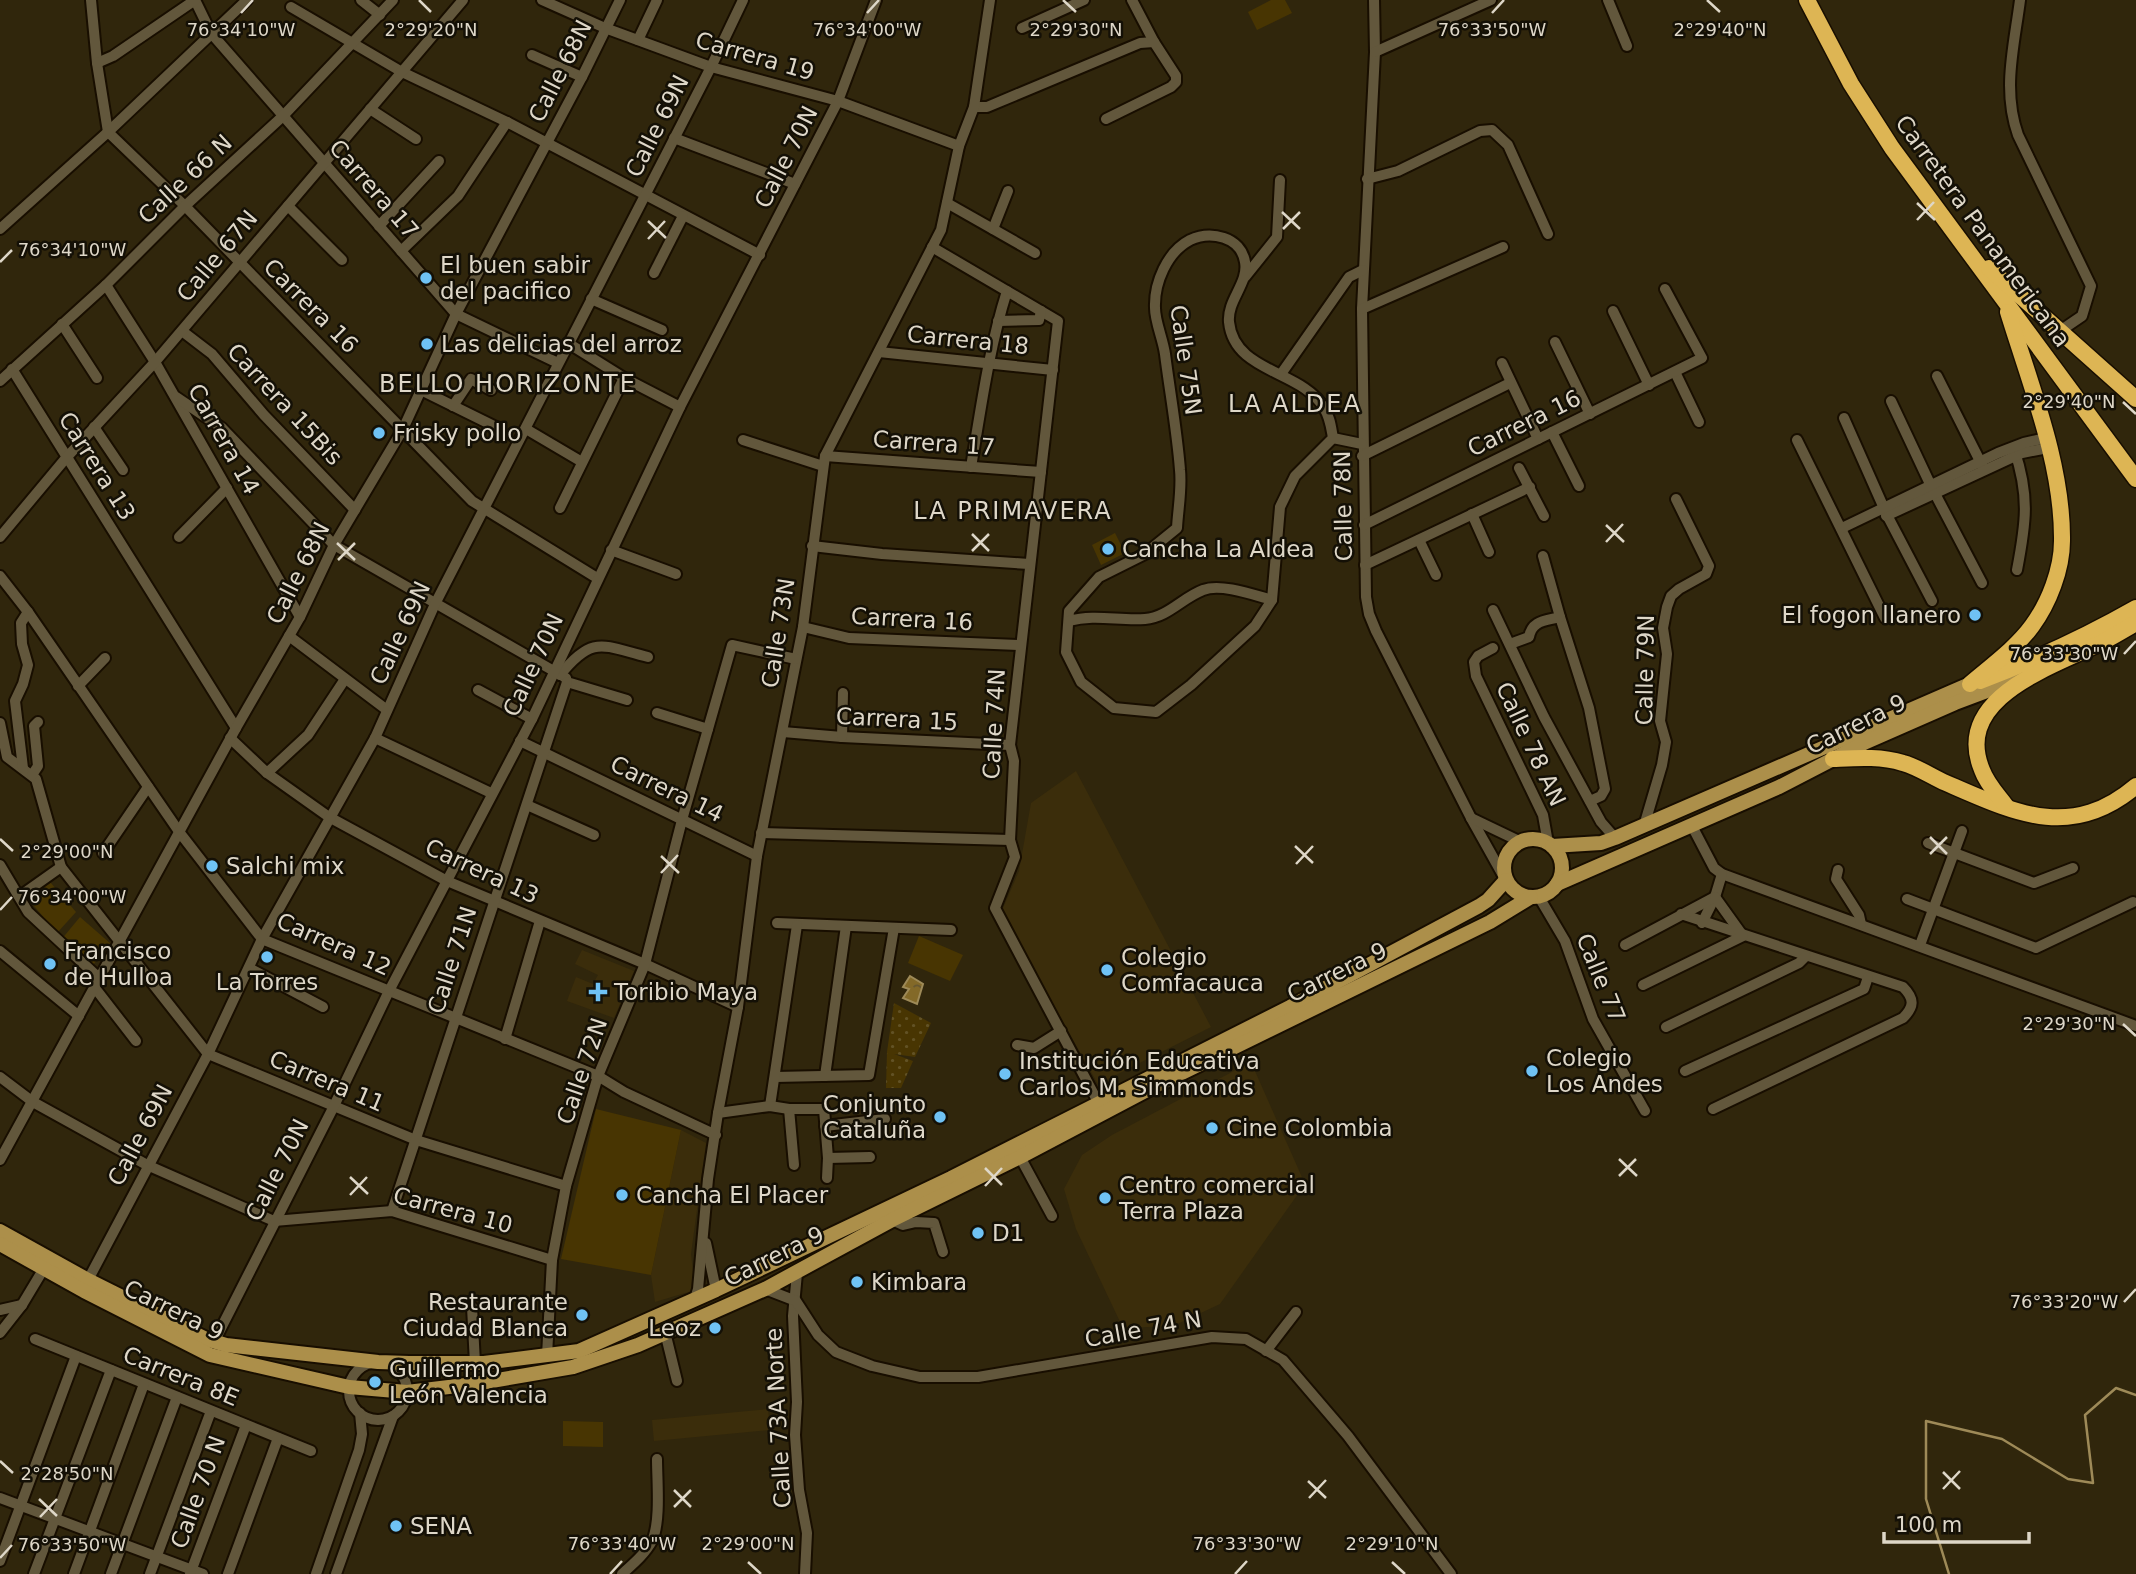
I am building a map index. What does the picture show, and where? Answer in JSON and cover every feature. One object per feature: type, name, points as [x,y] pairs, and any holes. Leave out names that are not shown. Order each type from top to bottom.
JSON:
[{"type":"highway","name":"Carretera Panamericana","points":[[1807,0],[1851,84],[1892,148],[2136,479]]},
{"type":"highway","points":[[1966,248],[2136,399]]},
{"type":"highway","points":[[1970,684],[2009,651],[2032,626],[2056,576],[2062,543],[2060,507],[2047,443],[2004,300]]},
{"type":"highway","name":"Carrera 9","points":[[1970,684],[2035,660],[2136,608]]},
{"type":"highway","name":"Carrera 9","points":[[2038,672],[2097,645],[2136,622]]},
{"type":"highway","points":[[2008,807],[1988,783],[1982,771],[1978,757],[1978,730],[1982,717],[1992,706],[2014,687],[2038,672]]},
{"type":"highway","points":[[1833,759],[1876,758],[1903,763],[2008,807],[2058,819],[2104,809],[2136,786]]},
{"type":"main road","name":"Carrera 9","points":[[1557,884],[1779,787],[1866,742],[1955,703],[2038,672]]},
{"type":"main road","name":"Carrera 9","points":[[1550,844],[1601,843],[1615,838],[1970,684]]},
{"type":"main road","points":[[1532,838],[1550,844],[1561,860],[1561,877],[1557,884],[1546,894],[1535,897],[1520,895],[1511,889],[1505,878],[1503,863],[1508,850],[1519,841],[1532,838]]},
{"type":"main road","name":"Carrera 9","points":[[0,1231],[88,1280],[214,1342],[226,1345],[378,1362],[475,1363],[579,1351],[716,1290],[951,1178],[1290,1007],[1488,900],[1505,878]]},
{"type":"main road","name":"Carrera 9","points":[[0,1244],[43,1270],[220,1359],[349,1387],[407,1392],[573,1367],[638,1345],[765,1289],[892,1220],[1238,1045],[1478,928],[1535,897]]},
{"type":"main road","points":[[665,1332],[680,1318],[710,1302],[716,1290]]},
{"type":"street","points":[[91,0],[108,132]]},
{"type":"street","points":[[97,63],[114,56],[195,0]]},
{"type":"street","name":"Carrera 17","points":[[195,0],[211,33],[456,314],[558,363]]},
{"type":"street","points":[[1,226],[108,132],[247,0]]},
{"type":"street","points":[[360,0],[380,15]]},
{"type":"street","name":"Calle 66 N","points":[[0,381],[106,285],[185,206],[283,117],[393,0]]},
{"type":"street","name":"Calle 67N","points":[[0,537],[66,458],[182,331],[463,0]]},
{"type":"street","name":"Calle 68N","points":[[0,1160],[233,733],[300,617],[334,545],[403,429],[456,314],[620,0]]},
{"type":"street","points":[[638,40],[657,0]]},
{"type":"street","name":"Calle 69N","points":[[88,1280],[208,1054],[262,939],[375,738],[435,604],[743,0]]},
{"type":"street","name":"Calle 70N","points":[[214,1342],[491,793],[532,719],[560,676],[597,578],[680,407],[838,101],[876,0]]},
{"type":"street","name":"Calle 73N","points":[[695,1299],[718,1113],[738,1007],[757,856],[803,627],[824,461],[941,230],[958,146],[974,107],[990,0]]},
{"type":"street","points":[[1023,28],[1084,0]]},
{"type":"street","points":[[1106,119],[1176,82],[1176,76],[1154,43],[1132,0]]},
{"type":"street","name":"Calle 78N","points":[[1374,0],[1375,52],[1362,309],[1362,450],[1369,614],[1471,818],[1505,878]]},
{"type":"street","points":[[1375,52],[1491,0]]},
{"type":"street","points":[[1608,0],[1627,46]]},
{"type":"street","points":[[2020,0],[2008,91],[2010,114],[2091,286],[2082,316],[2060,331]]},
{"type":"street","name":"Carrera 19","points":[[549,1],[605,28],[711,67],[838,101],[958,146]]},
{"type":"street","points":[[291,7],[402,72],[508,122],[760,255]]},
{"type":"street","points":[[974,107],[987,107],[1140,43],[1154,43]]},
{"type":"street","points":[[532,55],[582,77]]},
{"type":"street","points":[[370,109],[416,139]]},
{"type":"street","points":[[401,251],[458,196],[508,122]]},
{"type":"street","points":[[1367,179],[1398,171],[1480,131],[1492,130],[1508,145],[1548,234]]},
{"type":"street","name":"Carrera 16","points":[[108,132],[185,206],[472,501],[597,578]]},
{"type":"street","points":[[674,138],[794,184]]},
{"type":"street","points":[[379,226],[439,161]]},
{"type":"street","points":[[1243,279],[1278,237],[1280,180]]},
{"type":"street","points":[[993,229],[1008,191]]},
{"type":"street","points":[[947,203],[1035,253]]},
{"type":"street","points":[[288,206],[342,260]]},
{"type":"street","points":[[654,273],[683,215]]},
{"type":"street","name":"Calle 75N","points":[[1272,600],[1255,626],[1191,685],[1156,712],[1114,708],[1081,682],[1066,652],[1069,611],[1099,577],[1145,554],[1177,528],[1181,472],[1162,335],[1155,308],[1163,269],[1173,254],[1190,240],[1207,236],[1228,238],[1241,248],[1246,264],[1243,279],[1232,303],[1229,322],[1234,338],[1251,359],[1314,395],[1324,406],[1333,438]]},
{"type":"street","points":[[932,247],[1041,311],[1039,320],[998,321]]},
{"type":"street","points":[[1362,309],[1503,247]]},
{"type":"street","points":[[1281,374],[1349,277],[1363,270]]},
{"type":"street","name":"Carrera 14","points":[[106,285],[176,397],[300,617]]},
{"type":"street","name":"Carrera 16","points":[[1364,525],[1702,358],[1665,289]]},
{"type":"street","points":[[971,467],[989,363],[1007,291]]},
{"type":"street","points":[[591,299],[662,330]]},
{"type":"street","name":"Calle 74N","points":[[1041,311],[1058,321],[1010,745],[1014,761],[1010,840],[1015,857],[995,908],[1098,1102]]},
{"type":"street","points":[[1613,312],[1649,384]]},
{"type":"street","points":[[62,324],[97,379]]},
{"type":"street","name":"Carrera 15Bis","points":[[182,331],[212,354],[264,415],[355,510]]},
{"type":"street","points":[[1555,342],[1590,414]]},
{"type":"street","points":[[568,343],[624,378],[680,407]]},
{"type":"street","name":"Carrera 18","points":[[879,352],[1053,370]]},
{"type":"street","points":[[1502,363],[1538,439]]},
{"type":"street","name":"Carrera 13","points":[[12,369],[233,733],[267,773],[330,817],[447,881],[645,964],[738,1007]]},
{"type":"street","points":[[1675,372],[1699,422]]},
{"type":"street","points":[[1937,376],[1983,466]]},
{"type":"street","points":[[560,508],[624,378]]},
{"type":"street","points":[[453,406],[471,379],[491,390]]},
{"type":"street","points":[[1069,621],[1092,616],[1144,619],[1161,616],[1205,589],[1237,590],[1272,600],[1280,507],[1295,476],[1333,438],[1362,450],[1510,383]]},
{"type":"street","points":[[421,390],[500,429]]},
{"type":"street","points":[[176,397],[222,428],[334,545],[560,676],[627,700]]},
{"type":"street","points":[[1891,401],[1982,583]]},
{"type":"street","points":[[1844,418],[1885,512],[1932,601]]},
{"type":"street","points":[[94,427],[123,470]]},
{"type":"street","points":[[526,429],[582,462]]},
{"type":"street","points":[[1552,432],[1579,486]]},
{"type":"street","name":"Carrera 17","points":[[743,440],[824,461],[1041,472]]},
{"type":"street","points":[[1797,440],[1885,618]]},
{"type":"street","points":[[1844,531],[2015,451],[2047,443]]},
{"type":"street","points":[[2015,451],[2025,490],[2026,522],[2017,570]]},
{"type":"street","points":[[1519,468],[1544,516]]},
{"type":"street","points":[[1366,565],[1530,487]]},
{"type":"street","points":[[179,537],[227,488]]},
{"type":"street","name":"Calle 79N","points":[[1644,826],[1666,743],[1660,721],[1667,654],[1663,628],[1667,607],[1671,596],[1690,581],[1706,575],[1709,566],[1676,499]]},
{"type":"street","points":[[1472,514],[1489,552]]},
{"type":"street","points":[[1419,540],[1436,575]]},
{"type":"street","points":[[812,546],[882,554],[1029,564]]},
{"type":"street","points":[[611,550],[676,574]]},
{"type":"street","points":[[1543,556],[1589,708],[1605,789],[1601,796],[1590,801]]},
{"type":"street","name":"Carrera 12","points":[[0,576],[28,612],[180,833],[262,939],[598,1076],[716,1135]]},
{"type":"street","points":[[1493,610],[1544,717],[1601,822],[1615,838]]},
{"type":"street","points":[[27,771],[15,701],[28,665],[22,644],[21,623],[28,612]]},
{"type":"street","points":[[1510,644],[1529,637],[1534,625],[1560,617]]},
{"type":"street","name":"Carrera 16","points":[[803,627],[849,638],[1020,645]]},
{"type":"street","points":[[289,636],[387,710]]},
{"type":"street","name":"Calle 72N","points":[[547,1356],[552,1260],[566,1186],[598,1076],[645,964],[682,820],[732,645],[796,659]]},
{"type":"street","points":[[560,676],[571,662],[590,647],[604,646],[648,657]]},
{"type":"street","name":"Calle 78 AN","points":[[1493,648],[1478,656],[1474,663],[1476,676],[1543,815],[1550,844]]},
{"type":"street","points":[[78,686],[105,658]]},
{"type":"street","name":"Calle 71N","points":[[392,1211],[544,751],[560,676]]},
{"type":"street","points":[[267,773],[308,736],[345,679]]},
{"type":"street","points":[[478,690],[532,719]]},
{"type":"street","points":[[842,737],[843,693]]},
{"type":"street","points":[[657,713],[708,729]]},
{"type":"street","points":[[27,771],[38,766],[34,726],[38,722]]},
{"type":"street","points":[[0,723],[7,757],[36,779],[61,867],[121,941]]},
{"type":"street","name":"Carrera 15","points":[[783,732],[1010,745]]},
{"type":"street","points":[[375,738],[491,793]]},
{"type":"street","name":"Carrera 14","points":[[520,741],[757,856]]},
{"type":"street","points":[[103,853],[148,787]]},
{"type":"street","points":[[527,805],[594,835]]},
{"type":"street","points":[[1471,818],[1519,841]]},
{"type":"street","points":[[1692,826],[1714,868],[1722,874],[2136,1026]]},
{"type":"street","points":[[1920,945],[1962,831]]},
{"type":"street","points":[[761,832],[1010,840]]},
{"type":"street","points":[[1928,844],[2034,883],[2073,868]]},
{"type":"street","points":[[0,865],[28,912],[97,984],[136,1041]]},
{"type":"street","points":[[20,896],[61,867]]},
{"type":"street","points":[[1838,870],[1836,879],[1859,915],[1861,924]]},
{"type":"street","points":[[1702,923],[1715,897],[1722,874]]},
{"type":"street","name":"Calle 77","points":[[1535,897],[1565,942],[1593,1019],[1645,1111]]},
{"type":"street","points":[[1625,945],[1715,897]]},
{"type":"street","points":[[1715,897],[1743,936]]},
{"type":"street","points":[[1907,900],[2036,948],[2133,902]]},
{"type":"street","points":[[1681,914],[1903,987],[1911,994],[1912,1009],[1903,1017],[1713,1109]]},
{"type":"street","points":[[505,1040],[540,921]]},
{"type":"street","points":[[777,923],[951,930]]},
{"type":"street","points":[[770,1106],[797,925]]},
{"type":"street","points":[[825,1076],[846,926]]},
{"type":"street","points":[[775,1077],[869,1075],[894,928]]},
{"type":"street","points":[[1643,985],[1743,936]]},
{"type":"street","name":"Carrera 11","points":[[121,941],[208,1054],[415,1140],[566,1186]]},
{"type":"street","points":[[0,951],[79,1016]]},
{"type":"street","points":[[1666,1027],[1798,963],[1806,956]]},
{"type":"street","points":[[249,968],[323,1007]]},
{"type":"street","points":[[1685,1071],[1864,989],[1868,977]]},
{"type":"street","points":[[1017,1045],[1034,1048],[1061,1031]]},
{"type":"street","name":"Carrera 10","points":[[0,1077],[33,1102],[148,1165],[274,1221],[392,1211],[552,1260]]},
{"type":"street","points":[[718,1113],[770,1106],[824,1109],[827,1178]]},
{"type":"street","points":[[789,1109],[794,1165]]},
{"type":"street","points":[[825,1126],[885,1119]]},
{"type":"street","points":[[828,1158],[870,1157]]},
{"type":"street","points":[[1020,1157],[1052,1216]]},
{"type":"street","points":[[892,1220],[902,1225],[916,1222],[934,1223],[943,1252]]},
{"type":"street","points":[[703,1226],[716,1290]]},
{"type":"street","points":[[0,1334],[22,1306],[43,1270]]},
{"type":"street","name":"Calle 73A Norte","points":[[797,1273],[793,1316],[797,1402],[795,1435],[799,1490],[807,1534],[805,1574]]},
{"type":"street","points":[[765,1289],[796,1301]]},
{"type":"street","name":"Calle 74 N","points":[[796,1301],[818,1335],[836,1352],[872,1366],[920,1377],[978,1377],[1212,1337],[1246,1339],[1283,1360],[1348,1436],[1451,1574]]},
{"type":"street","points":[[0,1310],[22,1306]]},
{"type":"street","points":[[472,1307],[475,1363]]},
{"type":"street","points":[[1266,1351],[1296,1312]]},
{"type":"street","points":[[665,1332],[677,1381]]},
{"type":"street","name":"Carrera 8E","points":[[35,1339],[311,1451]]},
{"type":"street","points":[[0,1561],[76,1356]]},
{"type":"street","points":[[336,1574],[393,1416],[403,1406],[407,1392],[402,1374],[387,1363],[362,1366],[349,1387],[354,1406],[360,1413],[373,1419],[393,1416]]},
{"type":"street","points":[[34,1574],[111,1370]]},
{"type":"street","points":[[74,1574],[144,1384]]},
{"type":"street","points":[[111,1574],[177,1397]]},
{"type":"street","points":[[150,1574],[211,1411]]},
{"type":"street","points":[[316,1574],[359,1450],[362,1434],[360,1413]]},
{"type":"street","name":"Calle 70 N","points":[[191,1572],[246,1425]]},
{"type":"street","points":[[228,1574],[278,1438]]},
{"type":"street","points":[[622,1574],[645,1550],[656,1530],[657,1458]]},
{"type":"street","points":[[0,1498],[157,1556],[191,1572],[204,1574]]},
{"type":"street","points":[[324,1549],[342,1556]]},
{"type":"shaded area","points":[[1271,0],[1285,0],[1292,13],[1257,30],[1248,12]]},
{"type":"shaded area","name":"Cancha La Aldea","points":[[1115,533],[1125,553],[1101,565],[1092,545]]},
{"type":"shaded area","name":"Colegio Comfacauca","points":[[1076,771],[1211,1027],[1098,1084],[1001,913],[1019,871],[1031,803]]},
{"type":"shaded area","points":[[50,882],[76,912],[57,933],[29,900]]},
{"type":"shaded area","points":[[80,917],[111,944],[92,966],[61,940]]},
{"type":"shaded area","points":[[919,936],[963,955],[950,981],[908,963]]},
{"type":"shaded area","name":"Toribio Maya","points":[[582,950],[634,971],[614,1018],[567,1001],[576,977],[593,984],[598,975],[575,964]]},
{"type":"shaded area","points":[[894,1003],[931,1023],[915,1057],[894,1054],[913,1061],[901,1088],[886,1088],[887,1052]]},
{"type":"shaded area","points":[[1251,1062],[1305,1184],[1220,1304],[1173,1326],[1123,1328],[1076,1229],[1064,1189],[1082,1155],[1112,1135]]},
{"type":"shaded area","name":"Cancha El Placer","points":[[596,1109],[681,1130],[651,1275],[561,1259]]},
{"type":"shaded area","points":[[681,1130],[706,1143],[691,1254],[695,1290],[655,1302],[651,1275]]},
{"type":"shaded area","points":[[768,1409],[770,1430],[654,1441],[652,1420]]},
{"type":"shaded area","points":[[563,1421],[603,1422],[603,1447],[563,1446]]},
{"type":"water","points":[[910,976],[923,984],[917,1004],[903,998],[909,989],[903,987]]},
{"type":"waterway","points":[[1949,1574],[1926,1499],[1926,1421],[2002,1439],[2068,1479],[2093,1483],[2085,1415],[2116,1388],[2136,1395]]},
{"type":"place","name":"El buen sabir del pacifico","points":[[426,278]]},
{"type":"place","name":"Las delicias del arroz","points":[[427,344]]},
{"type":"place","name":"Frisky pollo","points":[[379,433]]},
{"type":"place","name":"Cancha La Aldea","points":[[1108,549]]},
{"type":"place","name":"El fogon llanero","points":[[1975,615]]},
{"type":"place","name":"Salchi mix","points":[[212,866]]},
{"type":"place","name":"La Torres","points":[[267,957]]},
{"type":"place","name":"Francisco de Hulloa","points":[[50,964]]},
{"type":"place","name":"Colegio Comfacauca","points":[[1107,970]]},
{"type":"place","name":"Toribio Maya","points":[[598,992]]},
{"type":"place","name":"Colegio Los Andes","points":[[1532,1071]]},
{"type":"place","name":"Institución Educativa Carlos M. Simmonds","points":[[1005,1074]]},
{"type":"place","name":"Conjunto Cataluña","points":[[940,1117]]},
{"type":"place","name":"Cine Colombia","points":[[1212,1128]]},
{"type":"place","name":"Cancha El Placer","points":[[622,1195]]},
{"type":"place","name":"Centro comercial Terra Plaza","points":[[1105,1198]]},
{"type":"place","name":"D1","points":[[978,1233]]},
{"type":"place","name":"Kimbara","points":[[857,1282]]},
{"type":"place","name":"Restaurante Ciudad Blanca","points":[[582,1315]]},
{"type":"place","name":"Leoz","points":[[715,1328]]},
{"type":"place","name":"Guillermo León Valencia","points":[[375,1382]]},
{"type":"place","name":"SENA","points":[[396,1526]]},
{"type":"district","name":"BELLO HORIZONTE","points":[[508,384]]},
{"type":"district","name":"LA ALDEA","points":[[1295,404]]},
{"type":"district","name":"LA PRIMAVERA","points":[[1013,511]]}]
